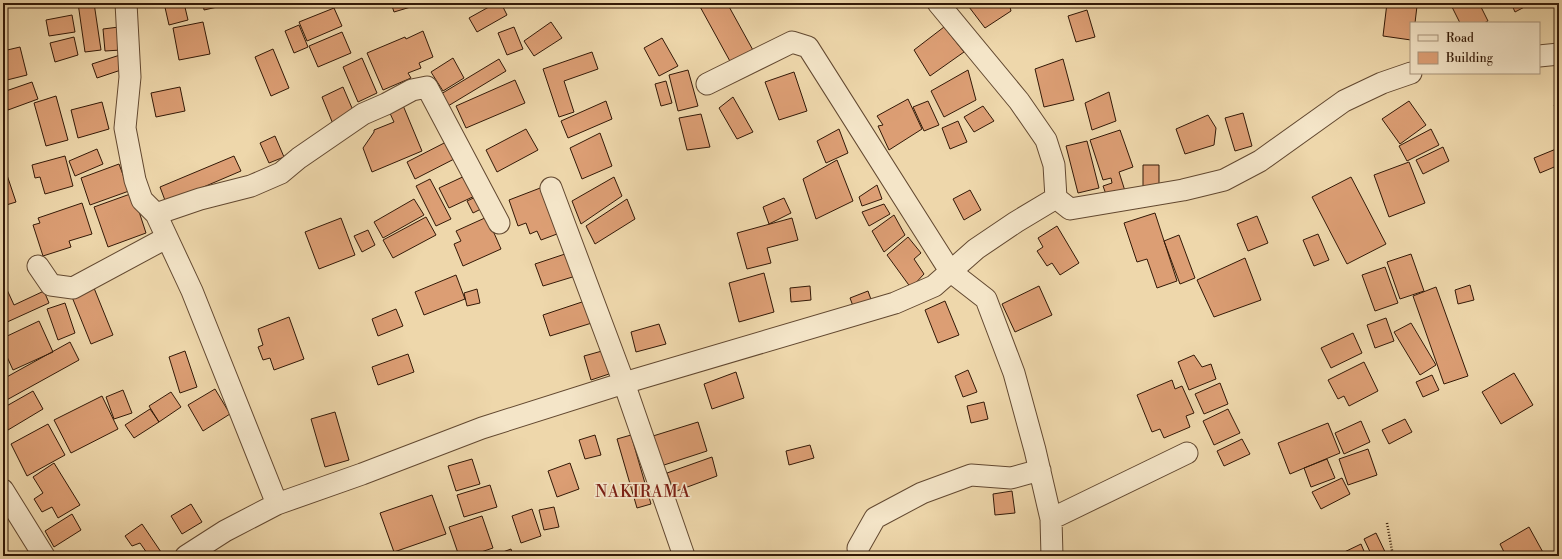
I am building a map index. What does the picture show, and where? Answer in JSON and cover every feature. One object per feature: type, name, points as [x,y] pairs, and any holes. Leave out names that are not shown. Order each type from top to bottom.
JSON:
[{"type":"street","points":[[126,3],[130,77],[125,128],[137,186],[142,200],[156,214],[192,291],[277,504]]},
{"type":"street","points":[[938,3],[1020,101],[1046,140],[1054,165],[1056,198],[1070,209],[1183,190],[1224,180],[1260,161],[1344,101],[1382,83],[1410,73]]},
{"type":"street","points":[[707,84],[792,42],[808,46],[950,271],[986,299],[1014,373],[1036,450],[1050,519],[1052,556]]},
{"type":"street","points":[[1540,56],[1559,54]]},
{"type":"street","points":[[156,214],[200,199],[251,186],[281,173],[299,158],[363,114],[412,90],[427,87],[499,223]]},
{"type":"street","points":[[551,188],[624,383],[684,556]]},
{"type":"street","points":[[186,556],[225,531],[277,504],[362,474],[482,428],[624,383],[895,303],[934,286],[976,249],[1016,222],[1056,198]]},
{"type":"street","points":[[38,266],[51,285],[73,288],[166,238]]},
{"type":"street","points":[[1050,519],[1186,453]]},
{"type":"street","points":[[858,556],[858,548],[875,518],[922,493],[971,475],[1011,478],[1040,470]]},
{"type":"street","points":[[3,490],[44,556]]},
{"type":"path","points":[[1387,523],[1392,556]]},
{"type":"building","points":[[78,3],[94,3],[101,50],[85,52]]},
{"type":"building","points":[[164,3],[184,3],[188,20],[169,25]]},
{"type":"building","points":[[203,3],[235,3],[204,10]]},
{"type":"building","points":[[391,3],[413,3],[414,6],[394,12]]},
{"type":"building","points":[[496,3],[501,3],[507,15],[477,32],[469,18]]},
{"type":"building","points":[[698,3],[727,3],[759,61],[737,74]]},
{"type":"building","points":[[966,3],[1009,3],[1011,11],[985,28]]},
{"type":"building","points":[[1066,3],[1077,3],[1068,7]]},
{"type":"building","points":[[1387,3],[1417,6],[1415,22],[1410,22],[1410,40],[1383,36]]},
{"type":"building","points":[[1450,3],[1479,3],[1488,21],[1486,22],[1460,22]]},
{"type":"building","points":[[1511,3],[1532,3],[1515,12]]},
{"type":"building","points":[[334,8],[342,26],[307,41],[299,22]]},
{"type":"building","points":[[1087,10],[1095,37],[1076,42],[1068,16]]},
{"type":"building","points":[[72,15],[75,32],[49,36],[46,20]]},
{"type":"building","points":[[203,22],[210,54],[179,60],[173,28]]},
{"type":"building","points":[[551,22],[562,38],[534,56],[524,41]]},
{"type":"building","points":[[3,25],[6,36],[3,37]]},
{"type":"building","points":[[299,25],[308,47],[294,53],[285,31]]},
{"type":"building","points":[[119,27],[121,50],[105,51],[103,29]]},
{"type":"building","points":[[514,27],[523,49],[507,55],[498,33]]},
{"type":"building","points":[[944,27],[964,52],[930,76],[914,50]]},
{"type":"building","points":[[423,31],[433,57],[419,63],[421,68],[408,73],[411,78],[383,90],[367,53],[405,37],[406,39]]},
{"type":"building","points":[[342,32],[351,53],[318,67],[309,46]]},
{"type":"building","points":[[74,37],[78,55],[55,62],[50,43]]},
{"type":"building","points":[[662,38],[678,66],[659,76],[644,48]]},
{"type":"building","points":[[20,47],[27,75],[3,81],[3,51]]},
{"type":"building","points":[[273,49],[289,88],[271,96],[255,57]]},
{"type":"building","points":[[592,52],[598,69],[564,81],[574,112],[559,117],[543,69]]},
{"type":"building","points":[[120,55],[124,69],[97,78],[92,64]]},
{"type":"building","points":[[362,58],[377,93],[358,102],[343,67]]},
{"type":"building","points":[[453,58],[464,78],[443,91],[431,72]]},
{"type":"building","points":[[499,59],[506,71],[448,106],[441,94]]},
{"type":"building","points":[[1063,59],[1074,100],[1044,107],[1035,69]]},
{"type":"building","points":[[688,70],[698,106],[678,111],[669,75]]},
{"type":"building","points":[[968,70],[976,100],[944,117],[931,91]]},
{"type":"building","points":[[794,72],[807,111],[779,120],[765,82]]},
{"type":"building","points":[[515,80],[525,103],[466,128],[456,106]]},
{"type":"building","points":[[666,81],[672,103],[661,106],[655,84]]},
{"type":"building","points":[[32,82],[38,99],[8,110],[3,92]]},
{"type":"building","points":[[180,87],[185,111],[156,117],[151,93]]},
{"type":"building","points":[[343,87],[355,115],[333,124],[322,97]]},
{"type":"building","points":[[1109,92],[1116,121],[1092,130],[1085,103]]},
{"type":"building","points":[[56,96],[68,140],[46,146],[34,103]]},
{"type":"building","points":[[733,97],[753,132],[737,139],[719,108]]},
{"type":"building","points":[[908,99],[922,129],[889,150],[878,126],[883,125],[877,116]]},
{"type":"building","points":[[606,101],[612,119],[568,138],[561,121]]},
{"type":"building","points":[[928,101],[939,125],[924,131],[913,107]]},
{"type":"building","points":[[1409,101],[1426,125],[1400,144],[1382,119]]},
{"type":"building","points":[[102,102],[109,129],[78,138],[71,110]]},
{"type":"building","points":[[1559,102],[1559,113],[1554,105]]},
{"type":"building","points":[[402,103],[422,151],[372,172],[363,148],[374,130],[394,122],[388,109]]},
{"type":"building","points":[[983,106],[994,121],[974,132],[964,117]]},
{"type":"building","points":[[1243,113],[1252,146],[1235,151],[1225,118]]},
{"type":"building","points":[[701,114],[710,147],[687,150],[679,118]]},
{"type":"building","points":[[1208,115],[1216,128],[1214,145],[1185,154],[1176,129]]},
{"type":"building","points":[[958,121],[967,142],[950,149],[942,128]]},
{"type":"building","points":[[526,129],[538,150],[497,172],[486,150]]},
{"type":"building","points":[[839,129],[848,153],[826,163],[817,141]]},
{"type":"building","points":[[1431,129],[1439,145],[1407,161],[1399,146]]},
{"type":"building","points":[[1120,130],[1133,167],[1119,172],[1125,191],[1107,197],[1103,186],[1112,183],[1111,178],[1103,180],[1090,140]]},
{"type":"building","points":[[600,133],[612,166],[582,179],[570,148]]},
{"type":"building","points":[[275,136],[284,157],[269,163],[260,143]]},
{"type":"building","points":[[452,139],[460,156],[415,179],[407,162]]},
{"type":"building","points":[[1087,141],[1099,188],[1078,193],[1066,146]]},
{"type":"building","points":[[1443,147],[1449,161],[1423,174],[1416,160]]},
{"type":"building","points":[[97,149],[103,164],[75,176],[69,161]]},
{"type":"building","points":[[1556,149],[1559,157],[1559,165],[1540,173],[1534,158]]},
{"type":"building","points":[[65,156],[73,186],[45,194],[40,177],[35,178],[32,165]]},
{"type":"building","points":[[234,156],[241,171],[166,203],[160,187]]},
{"type":"building","points":[[837,160],[853,201],[816,219],[803,179]]},
{"type":"building","points":[[1409,162],[1425,203],[1389,217],[1374,175]]},
{"type":"building","points":[[119,164],[129,191],[90,205],[81,178]]},
{"type":"building","points":[[1143,165],[1159,165],[1159,186],[1143,186]]},
{"type":"building","points":[[6,172],[16,202],[3,206],[3,173]]},
{"type":"building","points":[[469,174],[479,194],[449,208],[439,188]]},
{"type":"building","points":[[614,177],[622,196],[581,224],[572,201]]},
{"type":"building","points":[[1351,177],[1386,244],[1347,264],[1312,197]]},
{"type":"building","points":[[430,179],[451,219],[436,226],[416,186]]},
{"type":"building","points":[[548,185],[565,231],[541,240],[537,231],[530,234],[526,223],[518,226],[509,200]]},
{"type":"building","points":[[877,185],[882,199],[862,206],[859,197]]},
{"type":"building","points":[[970,190],[981,210],[964,220],[953,199]]},
{"type":"building","points":[[133,193],[146,233],[108,247],[94,207]]},
{"type":"building","points":[[482,194],[487,206],[473,213],[467,201]]},
{"type":"building","points":[[784,198],[791,213],[769,224],[763,207]]},
{"type":"building","points":[[414,199],[424,215],[383,238],[374,222]]},
{"type":"building","points":[[627,199],[635,219],[595,244],[586,226]]},
{"type":"building","points":[[82,203],[92,234],[69,241],[71,247],[43,256],[33,225],[40,223],[38,218]]},
{"type":"building","points":[[884,204],[890,214],[869,226],[862,212]]},
{"type":"building","points":[[1155,213],[1177,281],[1157,288],[1147,259],[1137,262],[1124,223]]},
{"type":"building","points":[[894,215],[905,235],[884,252],[872,231]]},
{"type":"building","points":[[1257,216],[1268,243],[1248,251],[1237,224]]},
{"type":"building","points":[[426,217],[436,235],[393,258],[383,240]]},
{"type":"building","points":[[487,217],[501,249],[463,266],[454,244],[461,241],[456,231]]},
{"type":"building","points":[[341,218],[355,255],[319,269],[305,232]]},
{"type":"building","points":[[792,218],[798,240],[767,248],[771,263],[747,269],[737,233]]},
{"type":"building","points":[[1057,226],[1079,263],[1060,275],[1052,263],[1047,266],[1037,251],[1043,247],[1038,238]]},
{"type":"building","points":[[368,230],[375,245],[362,252],[354,236]]},
{"type":"building","points":[[1318,234],[1329,260],[1314,266],[1303,240]]},
{"type":"building","points":[[1179,235],[1195,278],[1180,284],[1164,241]]},
{"type":"building","points":[[908,237],[921,253],[914,259],[924,274],[911,288],[887,255]]},
{"type":"building","points":[[571,252],[579,275],[543,286],[535,264]]},
{"type":"building","points":[[1411,254],[1424,291],[1400,299],[1387,262]]},
{"type":"building","points":[[1245,258],[1261,300],[1214,317],[1197,280]]},
{"type":"building","points":[[1385,267],[1398,303],[1375,311],[1362,275]]},
{"type":"building","points":[[764,273],[774,312],[739,322],[729,283]]},
{"type":"building","points":[[456,275],[465,299],[424,315],[415,292]]},
{"type":"building","points":[[3,281],[14,305],[44,291],[49,303],[5,323],[3,319]]},
{"type":"building","points":[[1470,285],[1474,300],[1458,304],[1455,290]]},
{"type":"building","points":[[810,286],[811,300],[791,302],[790,288]]},
{"type":"building","points":[[1039,286],[1052,315],[1015,332],[1002,304]]},
{"type":"building","points":[[1436,287],[1468,376],[1444,384],[1413,296]]},
{"type":"building","points":[[94,288],[113,335],[91,344],[72,297]]},
{"type":"building","points":[[477,289],[480,303],[467,306],[464,293]]},
{"type":"building","points":[[868,291],[874,308],[856,314],[850,298]]},
{"type":"building","points":[[588,300],[595,322],[550,336],[543,315]]},
{"type":"building","points":[[945,301],[959,335],[938,343],[925,310]]},
{"type":"building","points":[[65,303],[75,333],[58,340],[47,309]]},
{"type":"building","points":[[396,309],[403,326],[378,336],[372,319]]},
{"type":"building","points":[[289,317],[304,359],[274,370],[270,358],[263,360],[258,347],[263,345],[258,329]]},
{"type":"building","points":[[1386,318],[1394,341],[1375,348],[1367,325]]},
{"type":"building","points":[[39,321],[53,352],[13,370],[3,348],[3,338]]},
{"type":"building","points":[[1411,323],[1436,365],[1420,375],[1394,332]]},
{"type":"building","points":[[659,324],[666,344],[636,352],[631,332]]},
{"type":"building","points":[[1353,333],[1362,353],[1331,368],[1321,348]]},
{"type":"building","points":[[70,342],[79,360],[3,402],[3,379]]},
{"type":"building","points":[[185,351],[197,387],[180,393],[169,357]]},
{"type":"building","points":[[602,351],[609,374],[591,380],[584,356]]},
{"type":"building","points":[[408,354],[414,372],[378,385],[372,367]]},
{"type":"building","points":[[1194,355],[1202,367],[1211,364],[1216,379],[1189,390],[1178,362]]},
{"type":"building","points":[[1364,362],[1378,391],[1349,406],[1344,396],[1338,399],[1328,380]]},
{"type":"building","points":[[968,370],[977,392],[963,397],[955,376]]},
{"type":"building","points":[[736,372],[744,398],[712,409],[704,384]]},
{"type":"building","points":[[1514,373],[1533,405],[1501,424],[1482,392]]},
{"type":"building","points":[[1432,375],[1439,390],[1423,397],[1416,382]]},
{"type":"building","points":[[1172,380],[1175,389],[1182,386],[1194,413],[1186,416],[1190,427],[1164,438],[1160,429],[1152,432],[1137,395]]},
{"type":"building","points":[[1220,383],[1228,404],[1204,414],[1195,394]]},
{"type":"building","points":[[215,389],[230,414],[203,431],[188,405]]},
{"type":"building","points":[[123,390],[132,413],[114,419],[106,397]]},
{"type":"building","points":[[33,391],[43,409],[3,433],[3,408]]},
{"type":"building","points":[[171,392],[181,407],[159,422],[149,406]]},
{"type":"building","points":[[102,396],[118,429],[71,453],[54,420]]},
{"type":"building","points":[[984,402],[988,419],[971,423],[967,406]]},
{"type":"building","points":[[150,409],[159,422],[134,438],[125,425]]},
{"type":"building","points":[[1228,409],[1240,433],[1214,445],[1203,421]]},
{"type":"building","points":[[335,412],[349,460],[325,467],[311,419]]},
{"type":"building","points":[[1405,419],[1412,432],[1389,444],[1382,430]]},
{"type":"building","points":[[1361,421],[1370,442],[1344,454],[1335,433]]},
{"type":"building","points":[[698,422],[707,451],[661,466],[653,436]]},
{"type":"building","points":[[1328,423],[1340,453],[1290,474],[1278,443]]},
{"type":"building","points":[[48,424],[65,455],[27,476],[11,444]]},
{"type":"building","points":[[595,435],[601,455],[585,459],[579,440]]},
{"type":"building","points":[[631,435],[651,504],[637,508],[617,439]]},
{"type":"building","points":[[1242,439],[1250,454],[1224,466],[1217,451]]},
{"type":"building","points":[[810,445],[814,458],[789,465],[786,451]]},
{"type":"building","points":[[1368,449],[1377,475],[1348,485],[1339,459]]},
{"type":"building","points":[[712,457],[717,476],[674,492],[667,473]]},
{"type":"building","points":[[472,459],[480,484],[456,491],[448,466]]},
{"type":"building","points":[[1327,459],[1335,478],[1311,487],[1304,468]]},
{"type":"building","points":[[54,463],[80,505],[58,518],[52,507],[42,512],[34,499],[43,493],[33,477]]},
{"type":"building","points":[[570,463],[579,489],[557,497],[548,471]]},
{"type":"building","points":[[1342,478],[1350,494],[1321,509],[1312,492]]},
{"type":"building","points":[[490,485],[497,507],[464,517],[457,495]]},
{"type":"building","points":[[1012,491],[1015,513],[995,515],[993,494]]},
{"type":"building","points":[[432,495],[446,534],[394,552],[380,513]]},
{"type":"building","points":[[191,504],[202,522],[182,534],[171,516]]},
{"type":"building","points":[[554,507],[559,527],[544,530],[539,510]]},
{"type":"building","points":[[532,509],[541,536],[521,543],[512,516]]},
{"type":"building","points":[[72,514],[81,530],[54,547],[45,531]]},
{"type":"building","points":[[482,516],[493,548],[469,556],[459,556],[449,527]]},
{"type":"building","points":[[142,524],[161,552],[156,556],[149,556],[140,543],[132,546],[125,536]]},
{"type":"building","points":[[1529,527],[1545,556],[1506,556],[1500,544]]},
{"type":"building","points":[[1376,533],[1387,556],[1372,556],[1364,539]]},
{"type":"building","points":[[1361,544],[1366,556],[1336,556]]},
{"type":"building","points":[[511,549],[513,556],[492,556]]},
{"type":"building","points":[[90,551],[93,556],[82,556]]},
{"type":"district","name":"NAKIRAMA","points":[[643,491]]}]
